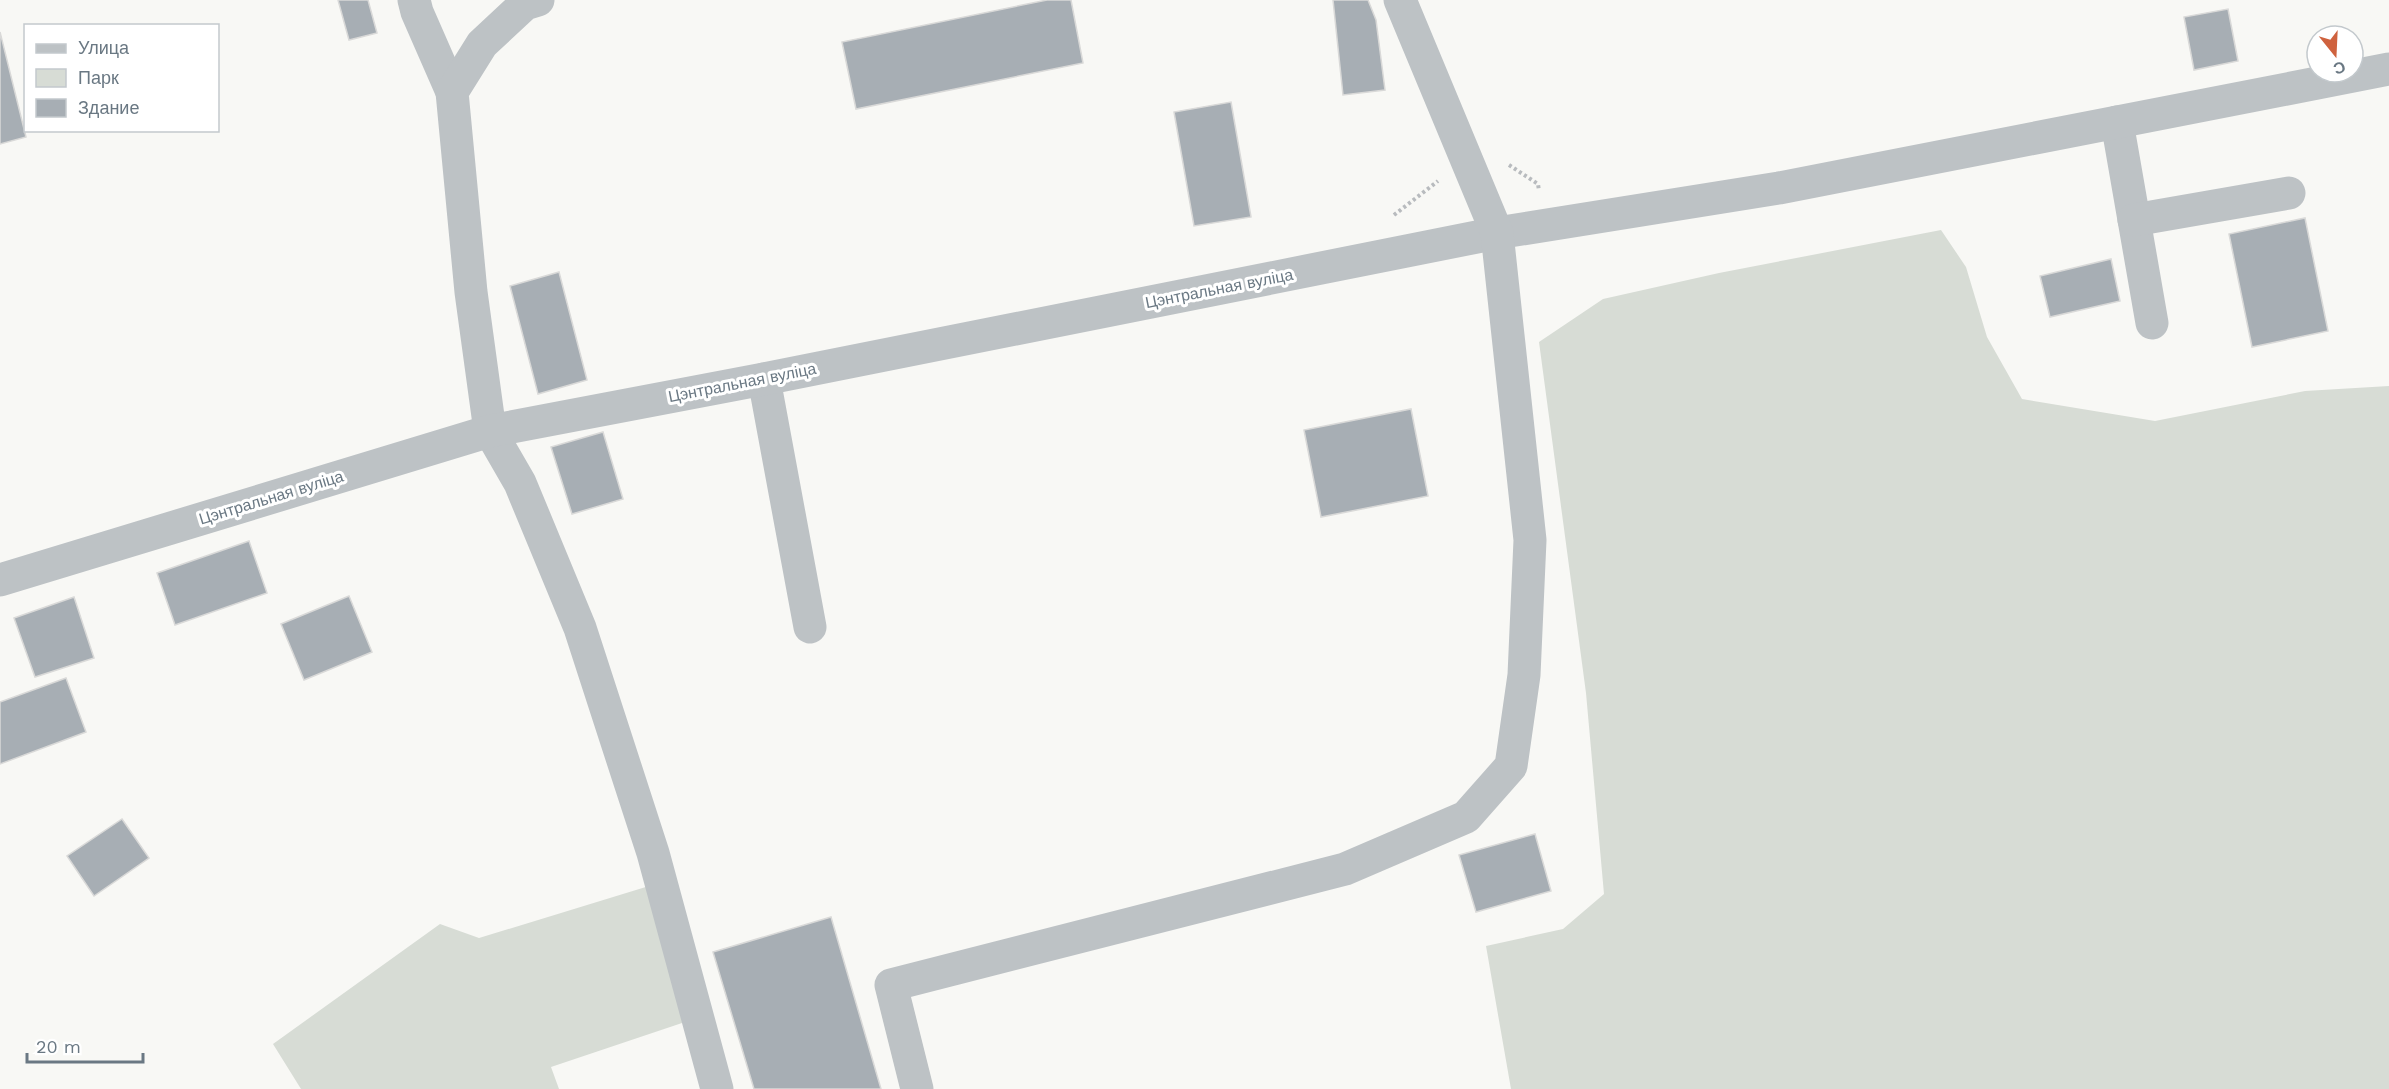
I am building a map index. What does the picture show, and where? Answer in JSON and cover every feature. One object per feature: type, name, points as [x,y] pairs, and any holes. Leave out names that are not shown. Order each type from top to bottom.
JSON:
[{"type":"street","points":[[414,0],[417,12],[452,92],[471,292],[490,431],[520,483],[579,628],[653,853],[717,1089]]},
{"type":"street","points":[[917,1089],[891,985],[1345,869],[1466,817],[1511,766],[1524,675],[1530,540],[1497,233],[1400,0]]},
{"type":"street","points":[[452,92],[482,44],[529,1]]},
{"type":"street","name":"Цэнтральная вуліца","points":[[0,580],[490,431],[764,379],[1497,233],[1779,188],[2389,69]]},
{"type":"street","points":[[2117,122],[2152,322]]},
{"type":"street","points":[[2134,220],[2289,193]]},
{"type":"street","points":[[764,379],[810,627]]},
{"type":"green space","points":[[1941,230],[1966,267],[1987,337],[2022,399],[2155,421],[2305,391],[2389,386],[2389,1089],[1511,1089],[1486,946],[1563,929],[1604,894],[1586,693],[1539,342],[1603,299],[1719,273]]},
{"type":"green space","points":[[649,886],[685,1022],[551,1067],[559,1089],[301,1089],[273,1044],[440,924],[479,938]]},
{"type":"building","points":[[338,0],[368,0],[377,33],[349,40]]},
{"type":"building","points":[[1047,0],[1071,0],[1083,63],[856,109],[842,42]]},
{"type":"building","points":[[1333,0],[1368,0],[1376,20],[1385,90],[1343,95]]},
{"type":"building","points":[[2228,9],[2238,61],[2194,70],[2184,17]]},
{"type":"building","points":[[0,32],[26,137],[0,144]]},
{"type":"building","points":[[1231,102],[1251,217],[1194,226],[1174,112]]},
{"type":"building","points":[[2305,218],[2328,331],[2252,347],[2229,234]]},
{"type":"building","points":[[2111,259],[2120,301],[2050,317],[2040,276]]},
{"type":"building","points":[[559,272],[587,380],[538,394],[510,286]]},
{"type":"building","points":[[1411,409],[1428,496],[1321,517],[1304,430]]},
{"type":"building","points":[[603,432],[623,499],[572,514],[551,447]]},
{"type":"building","points":[[249,541],[267,593],[175,625],[157,573]]},
{"type":"building","points":[[349,596],[372,652],[304,680],[281,624]]},
{"type":"building","points":[[74,597],[94,658],[35,677],[14,618]]},
{"type":"building","points":[[66,678],[86,732],[0,764],[0,702]]},
{"type":"building","points":[[122,819],[149,858],[94,896],[67,856]]},
{"type":"building","points":[[1535,834],[1551,891],[1476,912],[1459,855]]},
{"type":"building","points":[[831,917],[881,1089],[754,1089],[713,952]]}]
